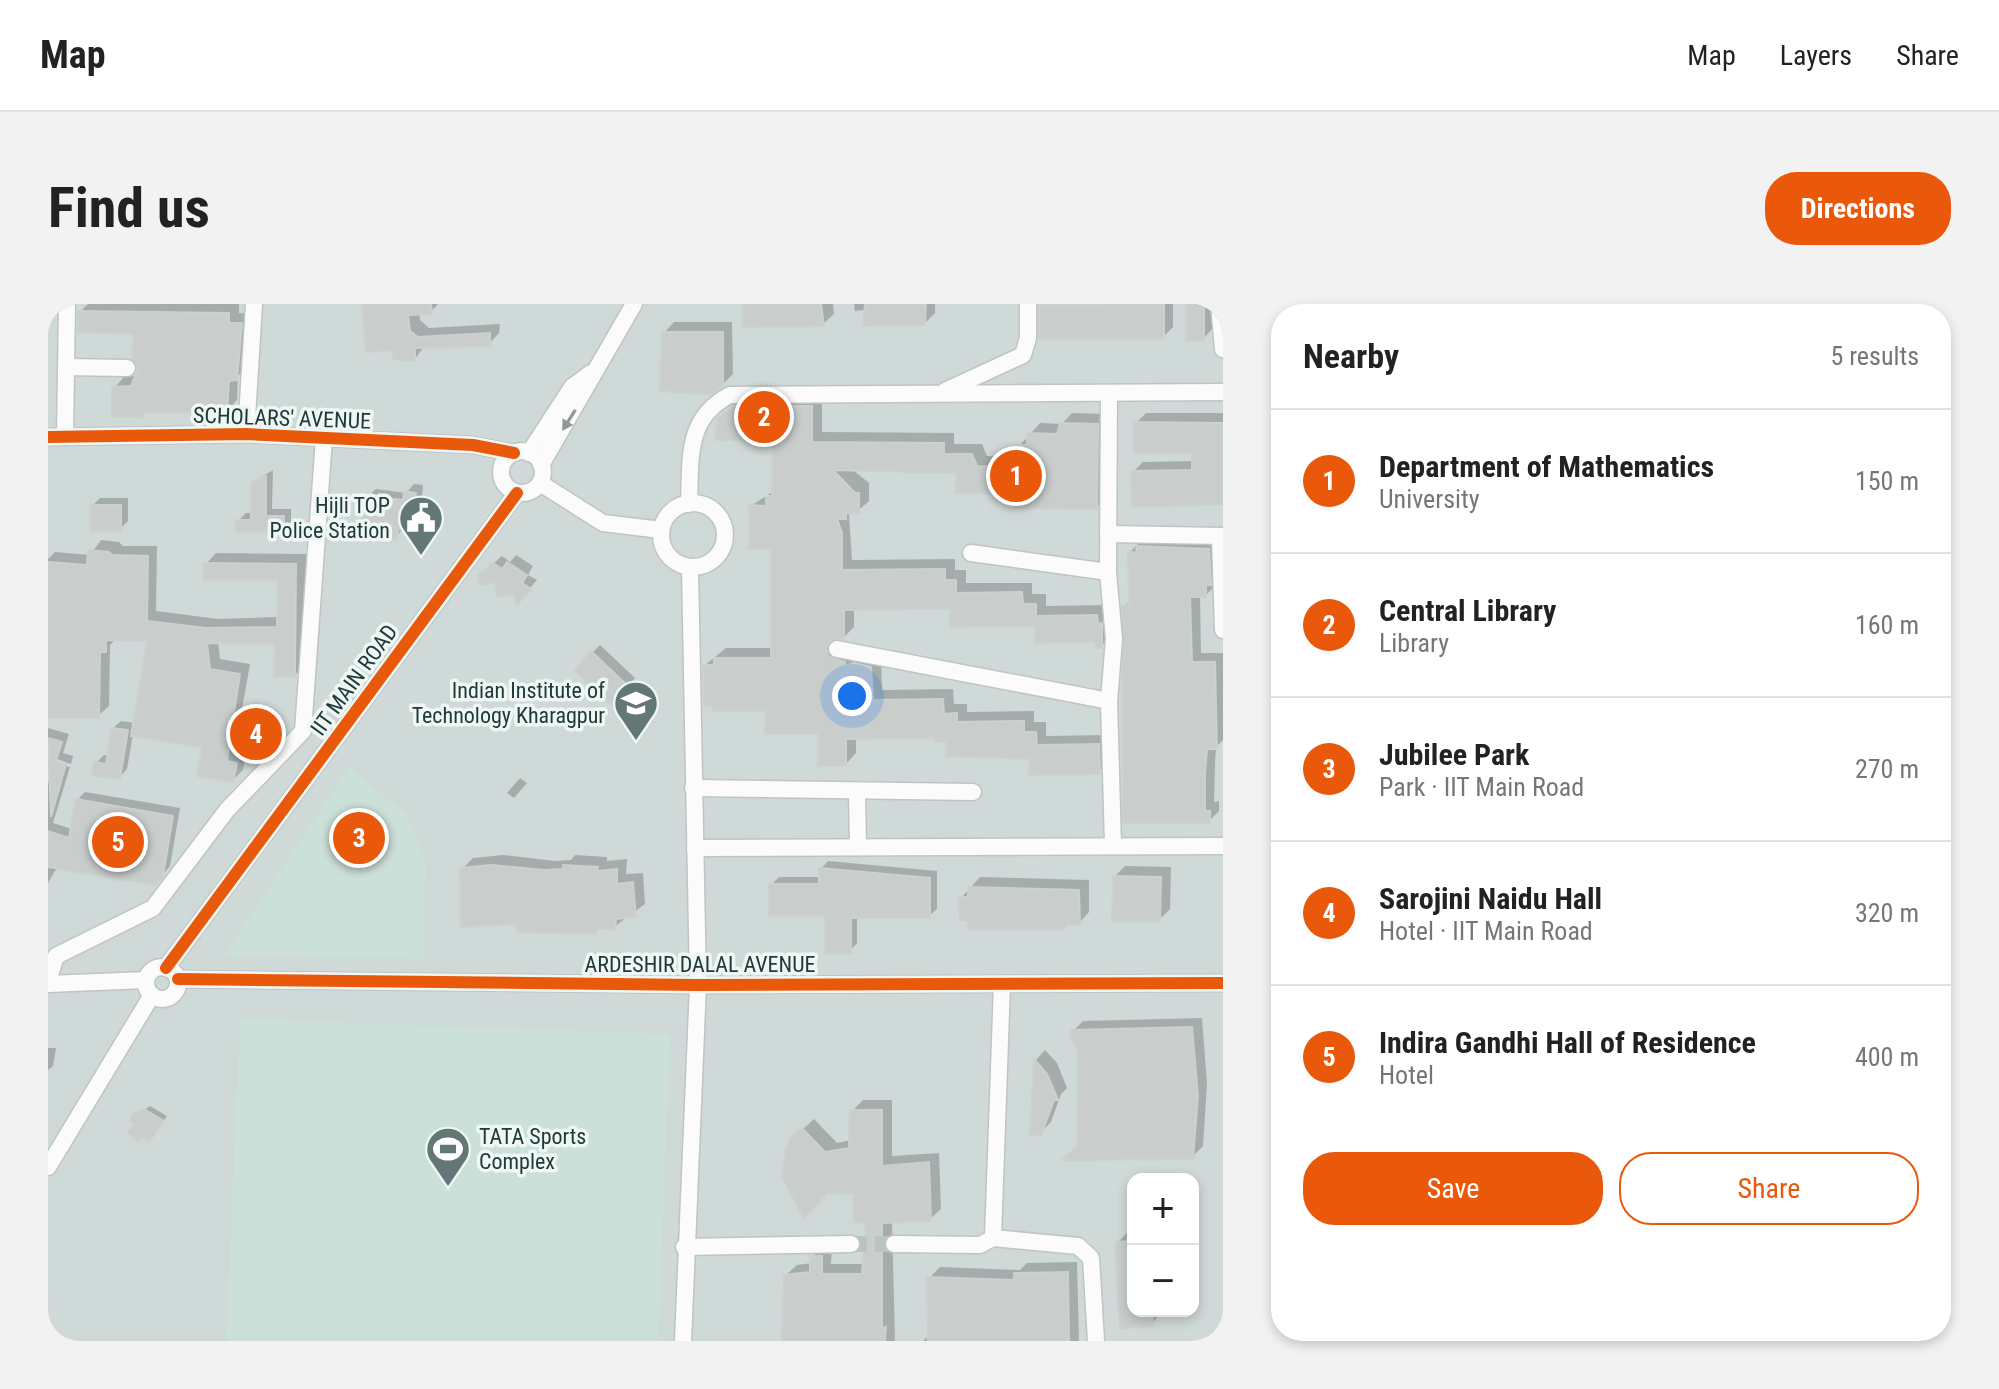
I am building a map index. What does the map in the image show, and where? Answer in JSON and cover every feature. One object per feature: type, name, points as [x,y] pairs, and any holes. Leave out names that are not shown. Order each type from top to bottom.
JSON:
[{"type":"street","points":[[56,437],[66,367],[67,304]]},
{"type":"street","points":[[246,434],[254,304]]},
{"type":"street","points":[[592,372],[572,387],[521,453],[504,461],[501,474],[506,486],[517,493],[530,491],[540,483],[541,465],[582,399],[592,372],[634,304]]},
{"type":"street","points":[[938,394],[1023,355],[1028,338],[1028,304]]},
{"type":"street","points":[[1219,304],[1223,349]]},
{"type":"street","points":[[66,367],[127,368]]},
{"type":"street","points":[[689,504],[691,456],[698,423],[713,404],[730,395],[1223,392]]},
{"type":"street","points":[[1109,394],[1108,572],[1114,639],[1109,701],[1113,845]]},
{"type":"street","name":"SCHOLARS' AVENUE","points":[[56,437],[246,434],[486,446],[521,453]]},
{"type":"street","points":[[48,1167],[149,988],[156,968],[172,973],[177,989],[171,997],[161,999],[149,988],[48,983],[56,956],[153,908],[227,810],[303,731],[324,438]]},
{"type":"street","points":[[521,453],[541,465]]},
{"type":"street","points":[[540,483],[603,523],[661,530]]},
{"type":"street","name":"IIT MAIN ROAD","points":[[172,973],[517,493]]},
{"type":"street","points":[[689,504],[709,507],[718,514],[725,534],[724,545],[711,562],[690,567],[671,558],[661,540],[661,530],[671,512],[689,504]]},
{"type":"street","points":[[1108,534],[1221,536],[1223,630]]},
{"type":"street","points":[[971,553],[1108,572]]},
{"type":"street","points":[[683,1341],[684,1247],[698,985],[690,567]]},
{"type":"street","points":[[837,649],[1109,701]]},
{"type":"street","points":[[693,788],[973,792]]},
{"type":"street","points":[[857,792],[858,847]]},
{"type":"street","points":[[695,848],[1223,846]]},
{"type":"street","name":"ARDESHIR DALAL AVENUE","points":[[172,973],[698,985],[1223,983]]},
{"type":"street","points":[[993,1238],[996,1224],[1002,984]]},
{"type":"street","points":[[894,1244],[980,1245],[993,1238],[1078,1246],[1086,1250],[1091,1258],[1096,1341]]},
{"type":"street","points":[[684,1247],[851,1244]]},
{"type":"shaded area","name":"Indian Institute of Technology Kharagpur","points":[[48,304],[1223,304],[1223,1341],[48,1341]]},
{"type":"green space","points":[[349,767],[406,814],[426,863],[423,959],[224,955]]},
{"type":"green space","name":"TATA Sports Complex","points":[[240,1019],[670,1034],[658,1341],[226,1341]]},
{"type":"building","points":[[362,304],[431,304],[432,314],[408,315],[410,331],[418,337],[490,333],[490,346],[415,348],[415,361],[393,359],[393,350],[366,352]]},
{"type":"building","points":[[743,304],[821,304],[824,326],[743,327]]},
{"type":"building","points":[[865,304],[926,304],[925,325],[863,326]]},
{"type":"building","points":[[1164,304],[1164,339],[1039,339],[1039,305]]},
{"type":"building","points":[[1186,304],[1204,304],[1204,341],[1186,341]]},
{"type":"building","points":[[78,311],[229,313],[229,323],[242,323],[237,380],[229,381],[227,413],[143,412],[143,417],[112,416],[112,387],[131,386],[138,369],[132,359],[134,334],[78,332]]},
{"type":"building","points":[[662,332],[723,332],[723,386],[711,394],[660,391]]},
{"type":"building","points":[[733,406],[812,406],[812,442],[944,443],[944,454],[972,454],[977,466],[1017,467],[1017,445],[1027,445],[1027,433],[1057,434],[1060,423],[1098,424],[1097,509],[1016,508],[1016,494],[956,493],[956,473],[833,470],[855,493],[859,493],[859,513],[846,513],[846,519],[837,519],[842,533],[842,570],[945,569],[945,580],[956,580],[956,593],[1022,592],[1023,604],[1036,604],[1036,616],[1097,615],[1098,624],[1102,623],[1102,648],[1096,648],[1096,642],[1035,643],[1035,626],[950,627],[950,608],[844,610],[844,639],[833,639],[826,648],[829,657],[845,662],[845,666],[854,663],[871,667],[873,700],[943,699],[944,714],[957,713],[957,722],[1024,721],[1024,732],[1036,732],[1037,745],[1099,744],[1100,774],[1029,775],[1029,759],[946,756],[946,742],[935,742],[935,738],[846,739],[846,766],[818,766],[818,734],[765,734],[765,711],[713,711],[713,706],[704,706],[703,665],[714,665],[714,658],[771,658],[771,549],[749,549],[749,505],[766,506],[766,496],[772,496],[773,440],[716,440],[717,419]]},
{"type":"building","points":[[1134,422],[1223,423],[1223,504],[1132,507],[1131,471],[1192,470],[1192,454],[1134,453]]},
{"type":"building","points":[[266,476],[266,516],[284,516],[284,532],[236,531],[236,520],[251,520],[251,482]]},
{"type":"building","points":[[404,491],[416,493],[413,530],[398,529],[397,539],[361,535],[366,496],[403,500]]},
{"type":"building","points":[[90,505],[121,505],[121,531],[90,531]]},
{"type":"building","points":[[1137,546],[1209,549],[1211,585],[1206,585],[1206,597],[1190,597],[1192,662],[1215,662],[1217,749],[1207,749],[1205,774],[1205,811],[1210,811],[1210,823],[1123,823],[1122,605],[1129,605],[1128,551],[1136,553]]},
{"type":"building","points":[[88,550],[112,555],[148,556],[147,621],[206,628],[277,627],[278,580],[203,580],[204,563],[296,564],[295,677],[274,676],[275,644],[207,643],[210,669],[240,674],[233,719],[247,721],[246,730],[236,740],[230,739],[227,761],[237,763],[233,782],[197,776],[202,747],[131,736],[147,641],[106,640],[106,652],[100,652],[99,718],[48,718],[48,562],[87,565]]},
{"type":"building","points":[[507,562],[527,575],[522,583],[531,589],[517,605],[513,594],[497,597],[495,582],[480,585],[478,575],[493,563],[502,569]]},
{"type":"building","points":[[591,651],[629,687],[613,706],[575,671]]},
{"type":"building","points":[[112,728],[128,730],[120,779],[92,775],[94,762],[106,764]]},
{"type":"building","points":[[48,738],[62,742],[56,761],[66,764],[51,817]]},
{"type":"building","points":[[76,799],[173,816],[163,876],[156,885],[48,867],[48,831],[69,838]]},
{"type":"building","points":[[491,865],[544,870],[563,869],[563,865],[598,867],[597,871],[617,869],[617,884],[633,882],[636,917],[616,919],[615,930],[597,928],[596,934],[518,932],[515,924],[461,927],[460,868]]},
{"type":"building","points":[[819,868],[930,878],[930,918],[851,918],[851,953],[825,953],[825,916],[769,916],[769,884],[819,884]]},
{"type":"building","points":[[1113,876],[1161,877],[1160,921],[1112,921]]},
{"type":"building","points":[[968,887],[1079,890],[1080,925],[1063,925],[1064,929],[968,929],[968,920],[960,920],[959,897],[968,897]]},
{"type":"building","points":[[1192,1027],[1198,1096],[1193,1159],[1062,1160],[1077,1147],[1078,1048],[1071,1040],[1071,1030]]},
{"type":"building","points":[[1034,1059],[1047,1074],[1058,1100],[1054,1100],[1041,1135],[1030,1136]]},
{"type":"building","points":[[144,1109],[164,1121],[149,1142],[143,1137],[138,1142],[128,1132],[134,1125],[130,1120],[133,1114]]},
{"type":"building","points":[[850,1110],[882,1110],[882,1166],[929,1162],[931,1221],[882,1223],[882,1328],[886,1327],[885,1341],[782,1341],[784,1275],[810,1272],[810,1256],[822,1256],[822,1274],[862,1274],[866,1223],[854,1222],[853,1194],[827,1193],[804,1218],[782,1177],[786,1149],[792,1136],[802,1128],[825,1152],[849,1148]]},
{"type":"building","points":[[1127,1241],[1127,1317],[1152,1317],[1153,1326],[1120,1328],[1115,1242]]},
{"type":"building","points":[[1068,1272],[1069,1341],[928,1341],[927,1277],[1014,1280],[1014,1273]]},
{"type":"tunnel","points":[[851,1244],[894,1244]]},
{"type":"cycle path","points":[[48,437],[246,434],[473,445],[514,453]]},
{"type":"cycle path","points":[[166,968],[517,493]]},
{"type":"cycle path","points":[[178,979],[698,985],[1223,983]]},
{"type":"place","name":"Central Library","points":[[764,417]]},
{"type":"place","name":"Department of Mathematics","points":[[1016,476]]},
{"type":"place","name":"Hijli TOP Police Station","points":[[421,557]]},
{"type":"place","name":"Sarojini Naidu Hall","points":[[256,734]]},
{"type":"place","name":"Indian Institute of Technology Kharagpur","points":[[636,742]]},
{"type":"place","name":"Jubilee Park","points":[[359,838]]},
{"type":"place","name":"Indira Gandhi Hall of Residence","points":[[118,842]]},
{"type":"place","name":"TATA Sports Complex","points":[[448,1188]]}]
